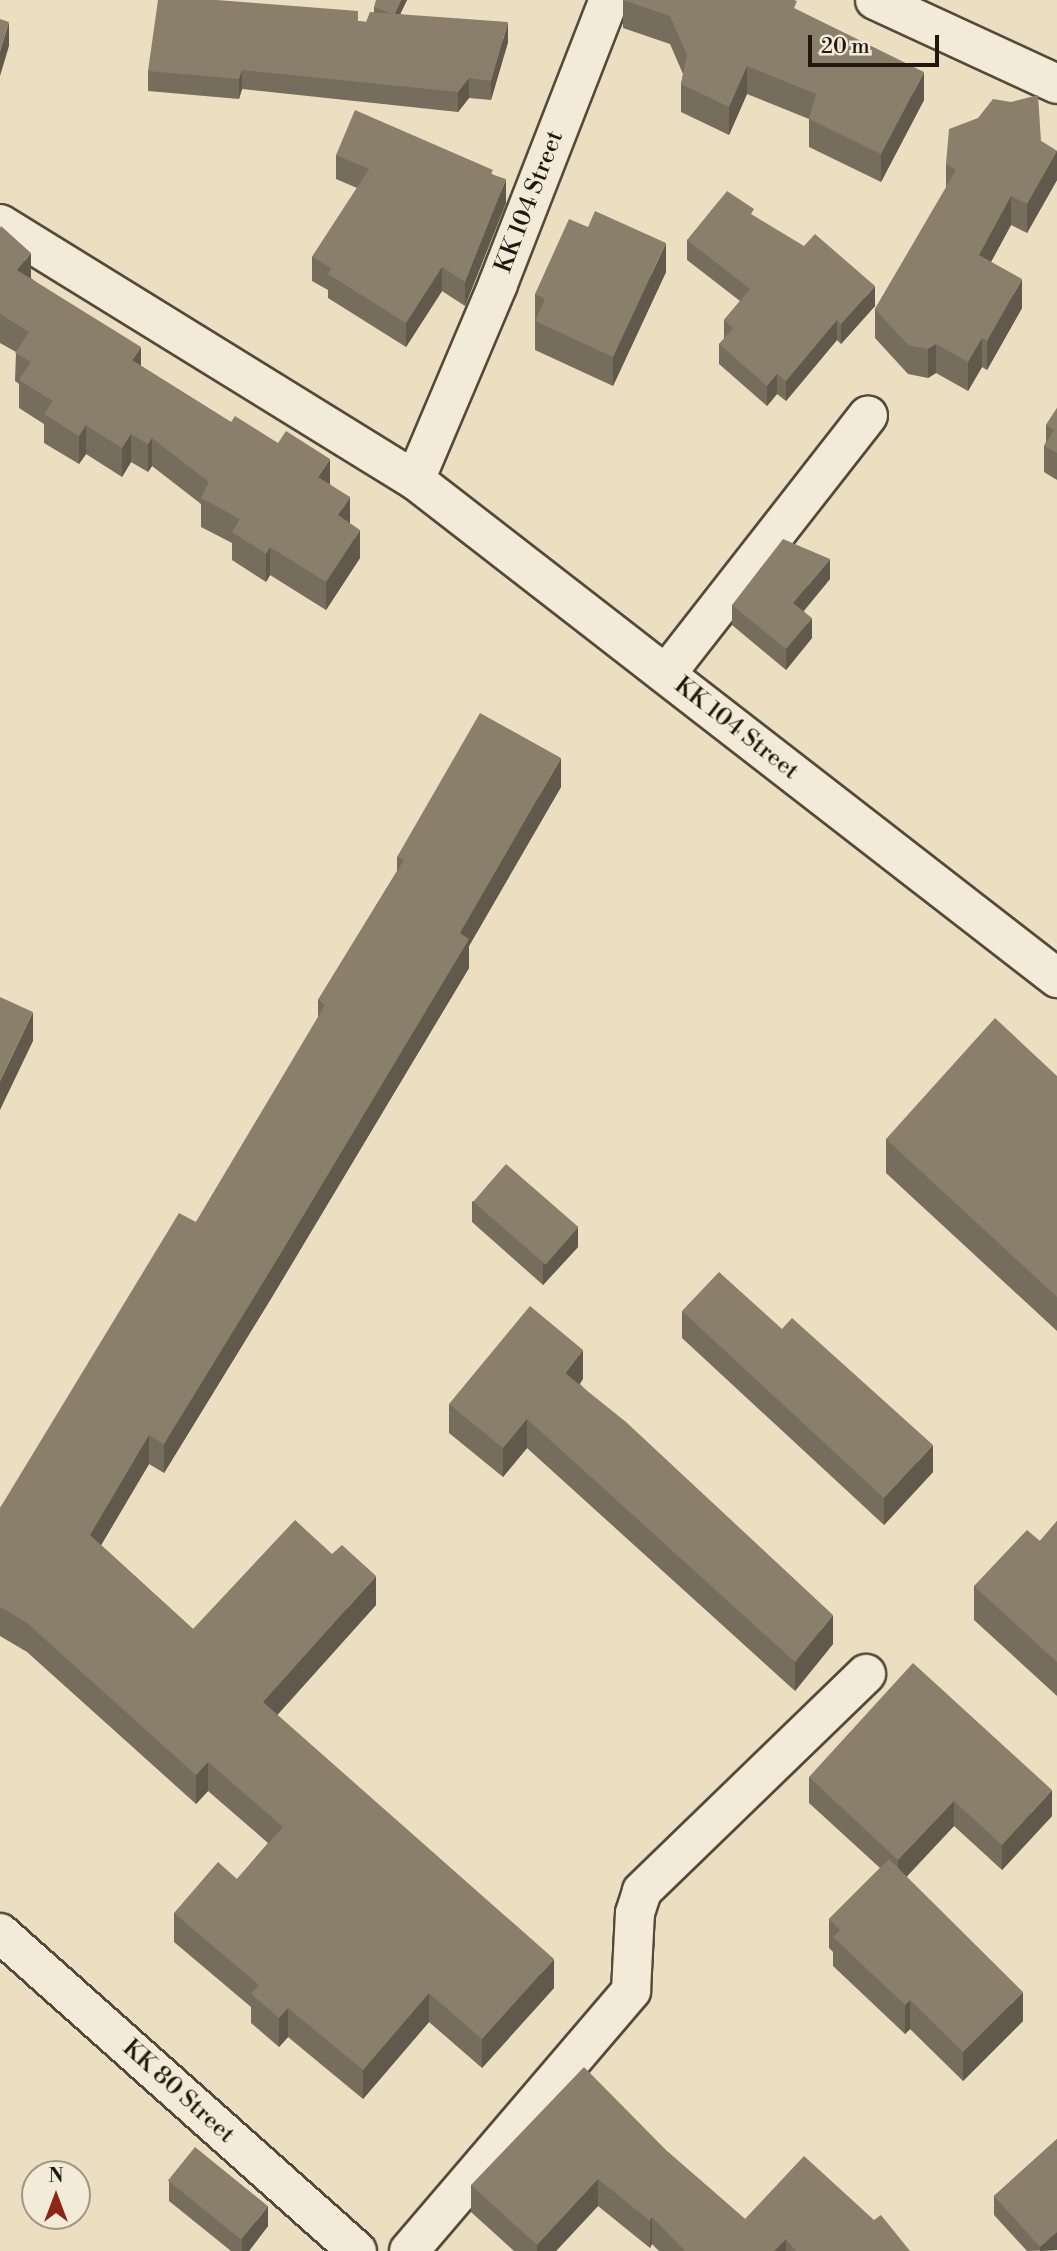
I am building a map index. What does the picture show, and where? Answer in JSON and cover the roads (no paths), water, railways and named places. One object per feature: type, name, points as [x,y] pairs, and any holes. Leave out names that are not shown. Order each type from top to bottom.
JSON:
[{"type":"street","name":"KK 104 Street","points":[[415,480],[498,284],[609,0]]},
{"type":"street","points":[[875,0],[1057,85]]},
{"type":"street","name":"KK 104 Street","points":[[0,225],[415,480],[1057,978]]},
{"type":"street","points":[[666,674],[868,415]]},
{"type":"street","points":[[409,2251],[631,1991],[635,1913],[642,1891],[866,1674]]},
{"type":"street","name":"KK 80 Street","points":[[0,1933],[357,2251]]}]
